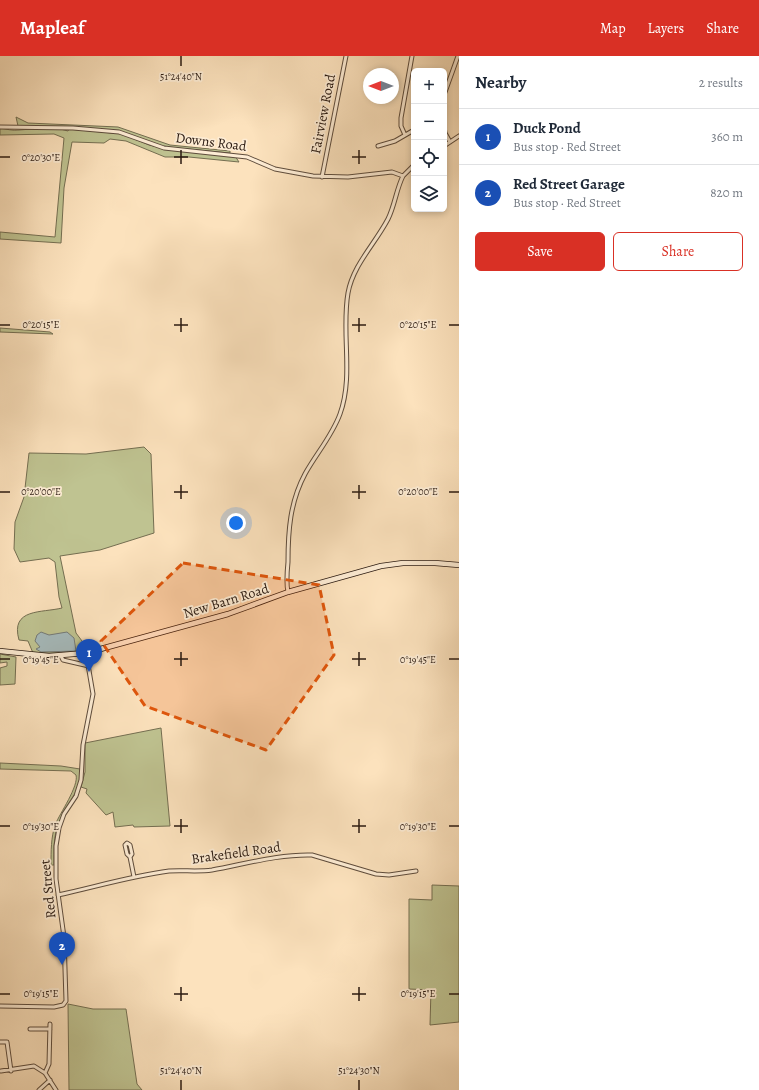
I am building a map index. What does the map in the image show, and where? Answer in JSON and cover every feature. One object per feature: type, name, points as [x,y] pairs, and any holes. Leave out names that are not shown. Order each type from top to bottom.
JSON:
[{"type":"street","name":"Fairview Road","points":[[322,177],[346,56]]},
{"type":"street","points":[[405,135],[401,126],[401,118],[412,56]]},
{"type":"street","points":[[447,87],[458,56]]},
{"type":"street","name":"Downs Road","points":[[0,127],[73,128],[120,132],[164,148],[247,157],[275,169],[322,177],[357,176],[392,172],[403,176]]},
{"type":"street","points":[[378,146],[411,132]]},
{"type":"street","points":[[447,144],[459,136]]},
{"type":"street","points":[[447,137],[450,142]]},
{"type":"street","points":[[288,592],[289,524],[295,494],[305,473],[330,435],[340,414],[345,395],[347,360],[346,309],[348,291],[353,277],[364,256],[388,219],[403,176],[411,168]]},
{"type":"street","name":"New Barn Road","points":[[0,651],[61,656],[86,653],[228,614],[288,592],[381,566],[403,563],[459,565]]},
{"type":"street","name":"Red Street","points":[[0,1006],[53,1008],[66,1002],[64,937],[56,874],[56,845],[58,828],[64,814],[76,796],[81,780],[83,745],[93,698],[93,686],[86,653]]},
{"type":"street","points":[[61,656],[63,660],[89,666]]},
{"type":"street","name":"Brakefield Road","points":[[58,895],[134,877],[171,871],[211,870],[262,860],[304,855],[312,855],[376,874],[389,875],[416,871]]},
{"type":"street","points":[[130,857],[134,877]]},
{"type":"street","points":[[45,1073],[50,1064],[50,1024]]},
{"type":"street","points":[[30,1029],[50,1029]]},
{"type":"street","points":[[0,1042],[7,1042],[11,1071]]},
{"type":"street","points":[[1,1071],[11,1071],[34,1066],[45,1073],[56,1090]]},
{"type":"street","points":[[39,1090],[50,1080]]},
{"type":"highlighted area","points":[[183,563],[319,585],[334,655],[266,750],[145,706],[101,641]]},
{"type":"green space","points":[[16,117],[28,123],[118,127],[170,145],[230,151],[230,153],[165,147],[116,131],[75,127],[18,126]]},
{"type":"green space","points":[[0,128],[14,130],[50,128],[68,131],[69,129],[123,134],[149,145],[170,150],[235,156],[239,162],[189,157],[165,157],[126,141],[110,139],[104,143],[72,142],[64,188],[61,243],[0,239],[0,232],[55,237],[64,138],[54,134],[0,135]]},
{"type":"green space","points":[[0,328],[50,332],[53,334],[0,332]]},
{"type":"green space","points":[[144,447],[151,454],[154,533],[100,550],[60,556],[76,633],[88,649],[62,653],[33,653],[28,641],[19,640],[17,630],[19,622],[23,617],[30,614],[62,608],[59,597],[55,562],[49,558],[20,562],[14,549],[15,522],[24,497],[29,453],[86,454]]},
{"type":"green space","points":[[0,654],[16,657],[15,684],[0,685],[0,668],[7,666],[7,662],[0,663]]},
{"type":"green space","points":[[161,728],[170,826],[134,827],[133,825],[115,827],[113,812],[106,815],[86,793],[87,789],[81,787],[85,772],[85,743]]},
{"type":"green space","points":[[0,763],[61,766],[80,769],[79,784],[57,828],[54,844],[54,865],[51,865],[55,825],[75,786],[76,775],[71,771],[0,769]]},
{"type":"green space","points":[[432,885],[459,886],[459,1022],[430,1025],[431,990],[409,989],[409,899],[432,900]]},
{"type":"green space","points":[[68,1004],[93,1009],[126,1009],[137,1084],[142,1090],[69,1090]]},
{"type":"shaded area","points":[[41,632],[49,635],[67,632],[74,638],[76,651],[41,652],[36,649],[40,647],[35,641],[37,635]]},
{"type":"place","name":"Duck Pond","points":[[89,672]]},
{"type":"place","name":"Red Street Garage","points":[[62,965]]}]
